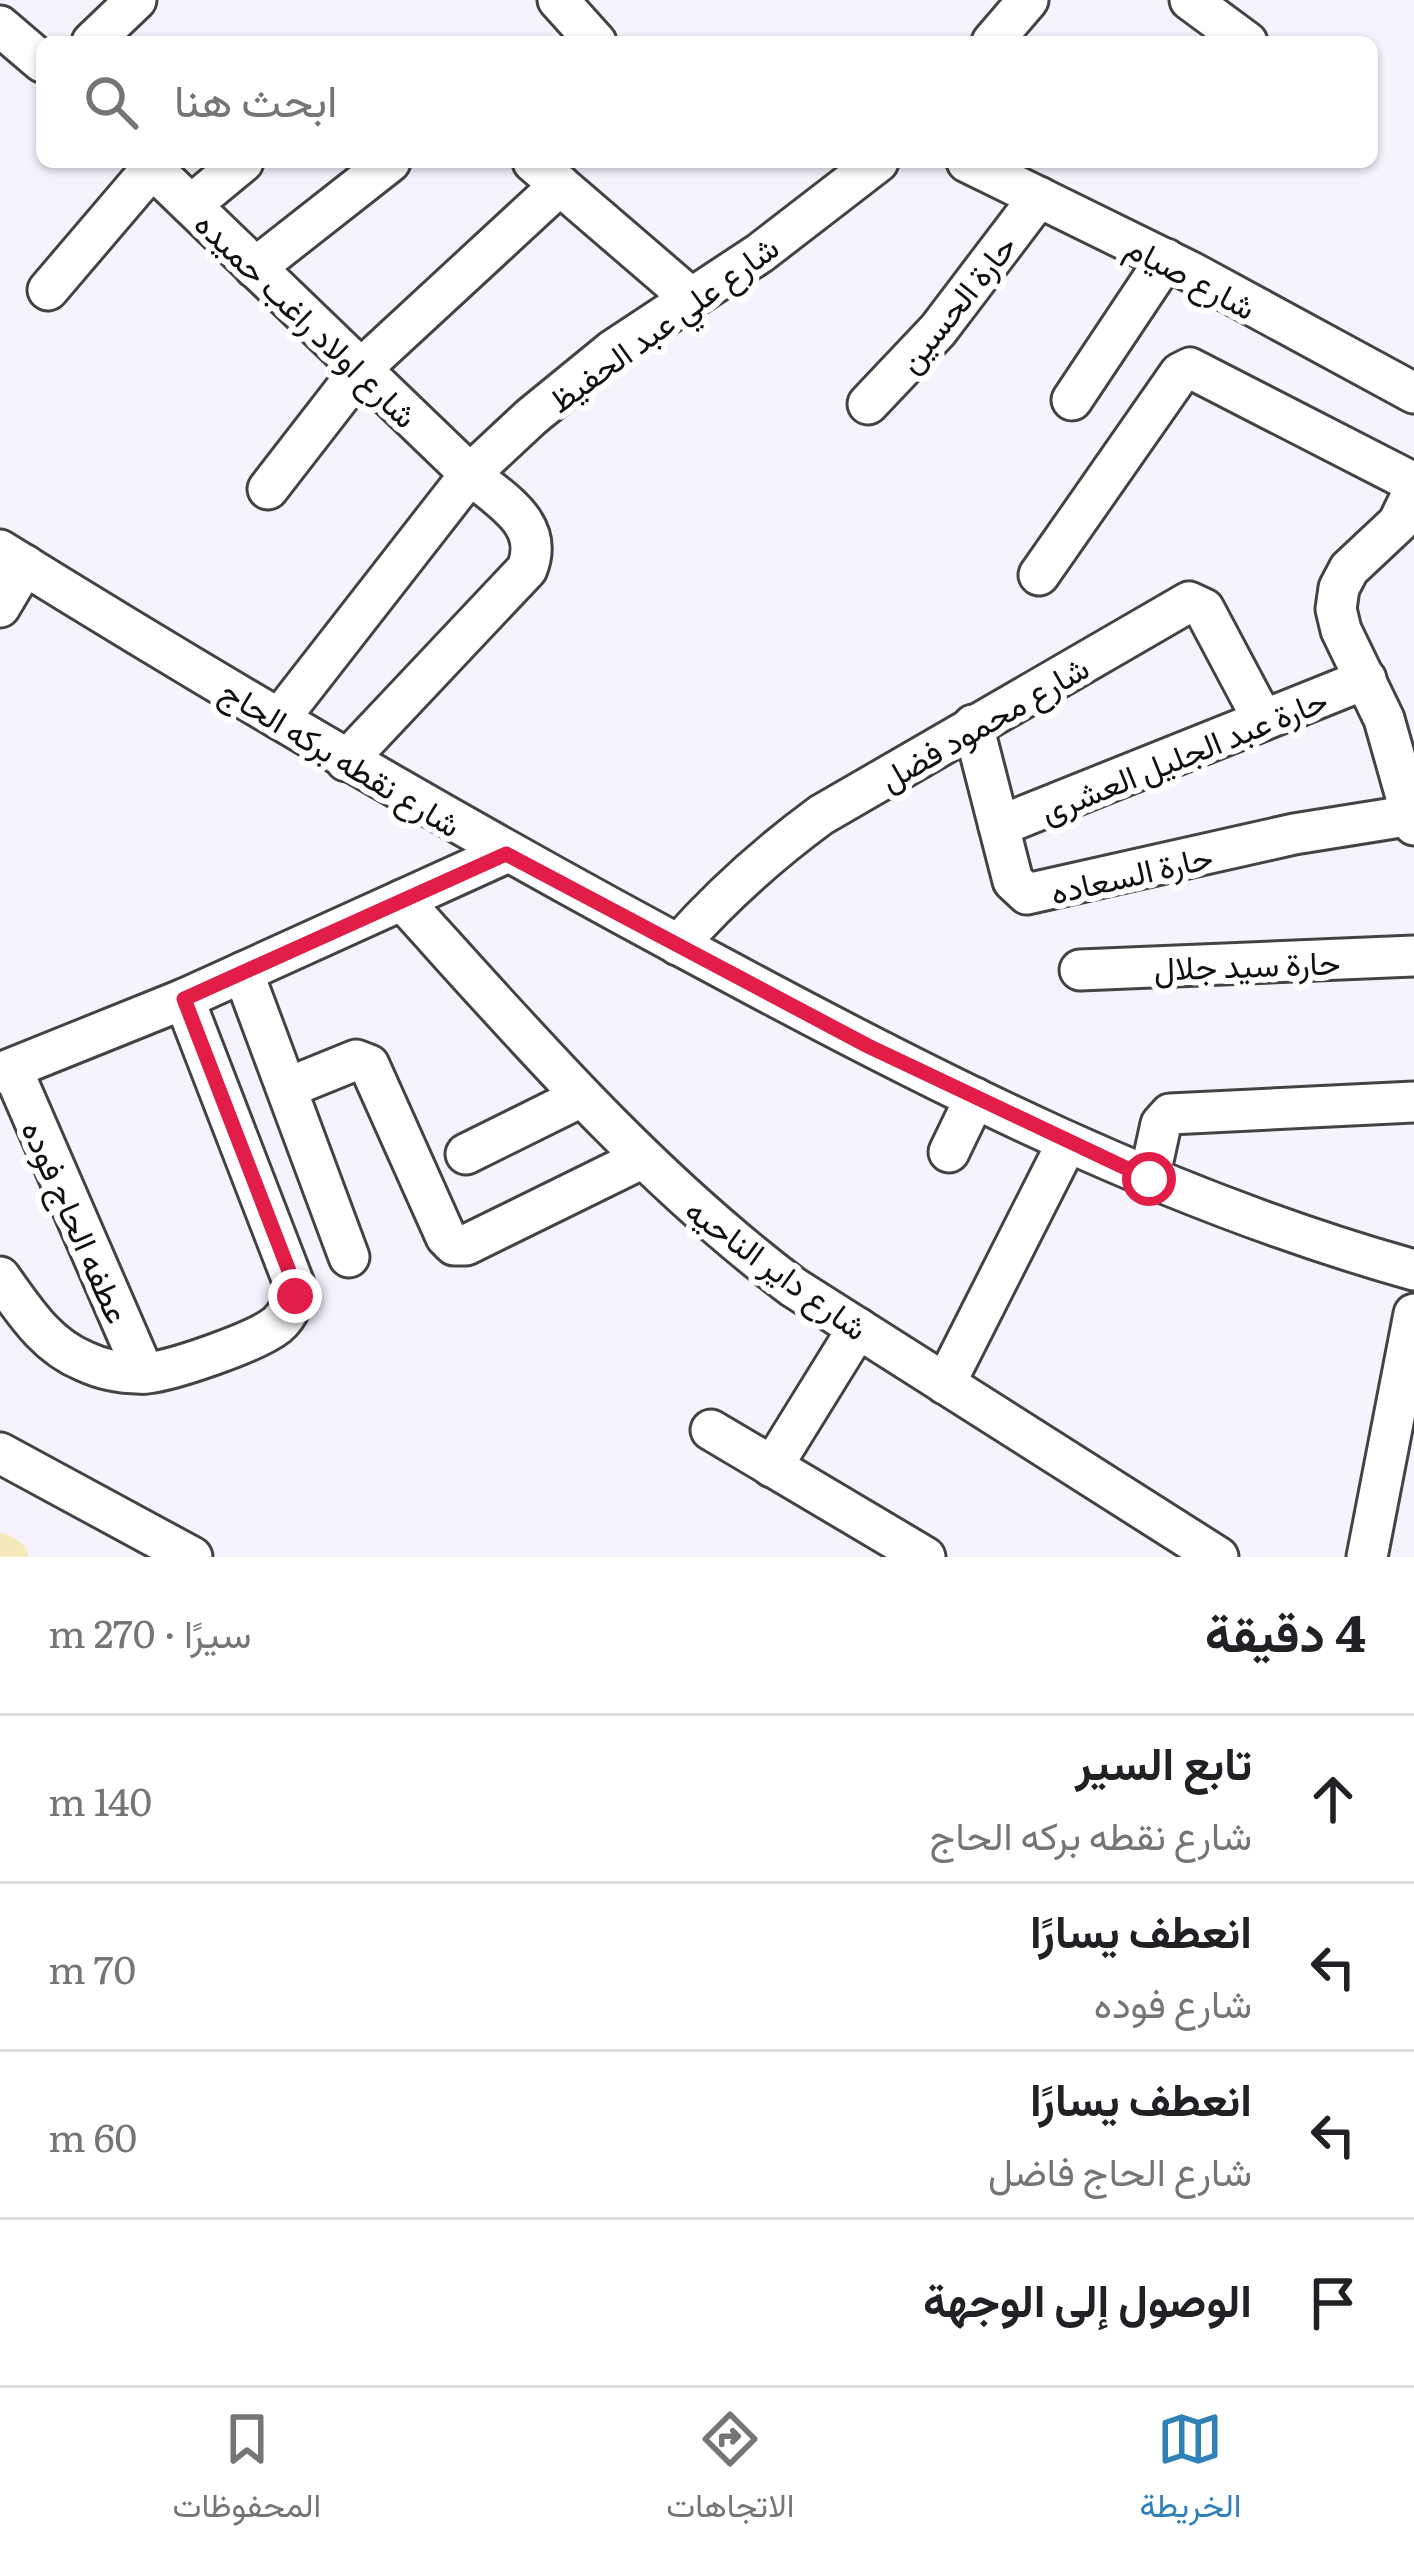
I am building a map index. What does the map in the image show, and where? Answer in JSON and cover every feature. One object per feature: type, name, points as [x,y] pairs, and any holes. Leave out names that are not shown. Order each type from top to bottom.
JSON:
[{"type":"street","points":[[98,36],[136,0]]},
{"type":"street","points":[[997,36],[1028,0]]},
{"type":"street","points":[[1190,0],[1239,36]]},
{"type":"street","points":[[8,24],[36,55]]},
{"type":"street","points":[[48,290],[147,168]]},
{"type":"street","name":"شارع اولاد راغب حميده","points":[[152,168],[524,521],[532,536],[527,569],[346,760]]},
{"type":"street","points":[[191,206],[237,168]]},
{"type":"street","points":[[255,268],[381,168]]},
{"type":"street","name":"شارع علي عبد الحفيظ","points":[[279,719],[470,474],[531,417],[613,350],[760,253],[870,168]]},
{"type":"street","name":"شارع صيام","points":[[981,168],[1166,259],[1414,393]]},
{"type":"street","points":[[268,489],[361,369],[546,174],[691,298]]},
{"type":"street","name":"حارة الحسين","points":[[868,404],[938,330],[1039,196]]},
{"type":"street","points":[[1072,400],[1166,259]]},
{"type":"street","points":[[1039,575],[1180,373],[1190,368],[1410,513],[1349,569],[1339,588],[1336,609],[1341,630],[1384,719],[1414,825]]},
{"type":"street","points":[[0,607],[12,558]]},
{"type":"street","name":"شارع نقطه بركه الحاج","points":[[12,558],[506,854],[868,1046],[1149,1179],[1338,1249],[1414,1270]]},
{"type":"street","name":"شارع محمود فضل","points":[[678,945],[717,900],[821,815],[1190,602],[1204,609],[1263,720]]},
{"type":"street","name":"حارة عبد الجليل العشرى","points":[[999,826],[1366,679]]},
{"type":"street","name":"حارة السعاده","points":[[973,725],[1018,890],[1036,895],[1294,834],[1413,815]]},
{"type":"street","points":[[6,1071],[184,999],[506,854]]},
{"type":"street","name":"شارع داير الناحيه","points":[[402,900],[641,1159],[736,1244],[858,1328],[1218,1557]]},
{"type":"street","name":"حارة سيد جلال","points":[[1080,970],[1414,956]]},
{"type":"street","points":[[243,972],[350,1257]]},
{"type":"street","points":[[0,1277],[42,1334],[101,1368],[144,1373],[190,1363],[267,1330],[285,1316],[295,1296],[294,1284],[184,999]]},
{"type":"street","points":[[287,1088],[356,1060],[369,1065],[446,1237],[454,1245],[466,1245],[641,1159]]},
{"type":"street","name":"عطفه الحاج فوده","points":[[6,1071],[144,1373]]},
{"type":"street","points":[[466,1154],[581,1096]]},
{"type":"street","points":[[949,1152],[975,1098]]},
{"type":"street","points":[[1149,1179],[1161,1124],[1170,1114],[1414,1102]]},
{"type":"street","points":[[945,1384],[1067,1142]]},
{"type":"street","points":[[1367,1557],[1414,1314]]},
{"type":"street","points":[[772,1467],[858,1328]]},
{"type":"street","points":[[711,1430],[926,1557]]},
{"type":"street","points":[[0,1453],[193,1557]]},
{"type":"waterway","points":[[0,1551],[10,1557]]},
{"type":"route","points":[[295,1296],[184,999],[506,854],[868,1046],[1149,1179]]}]
